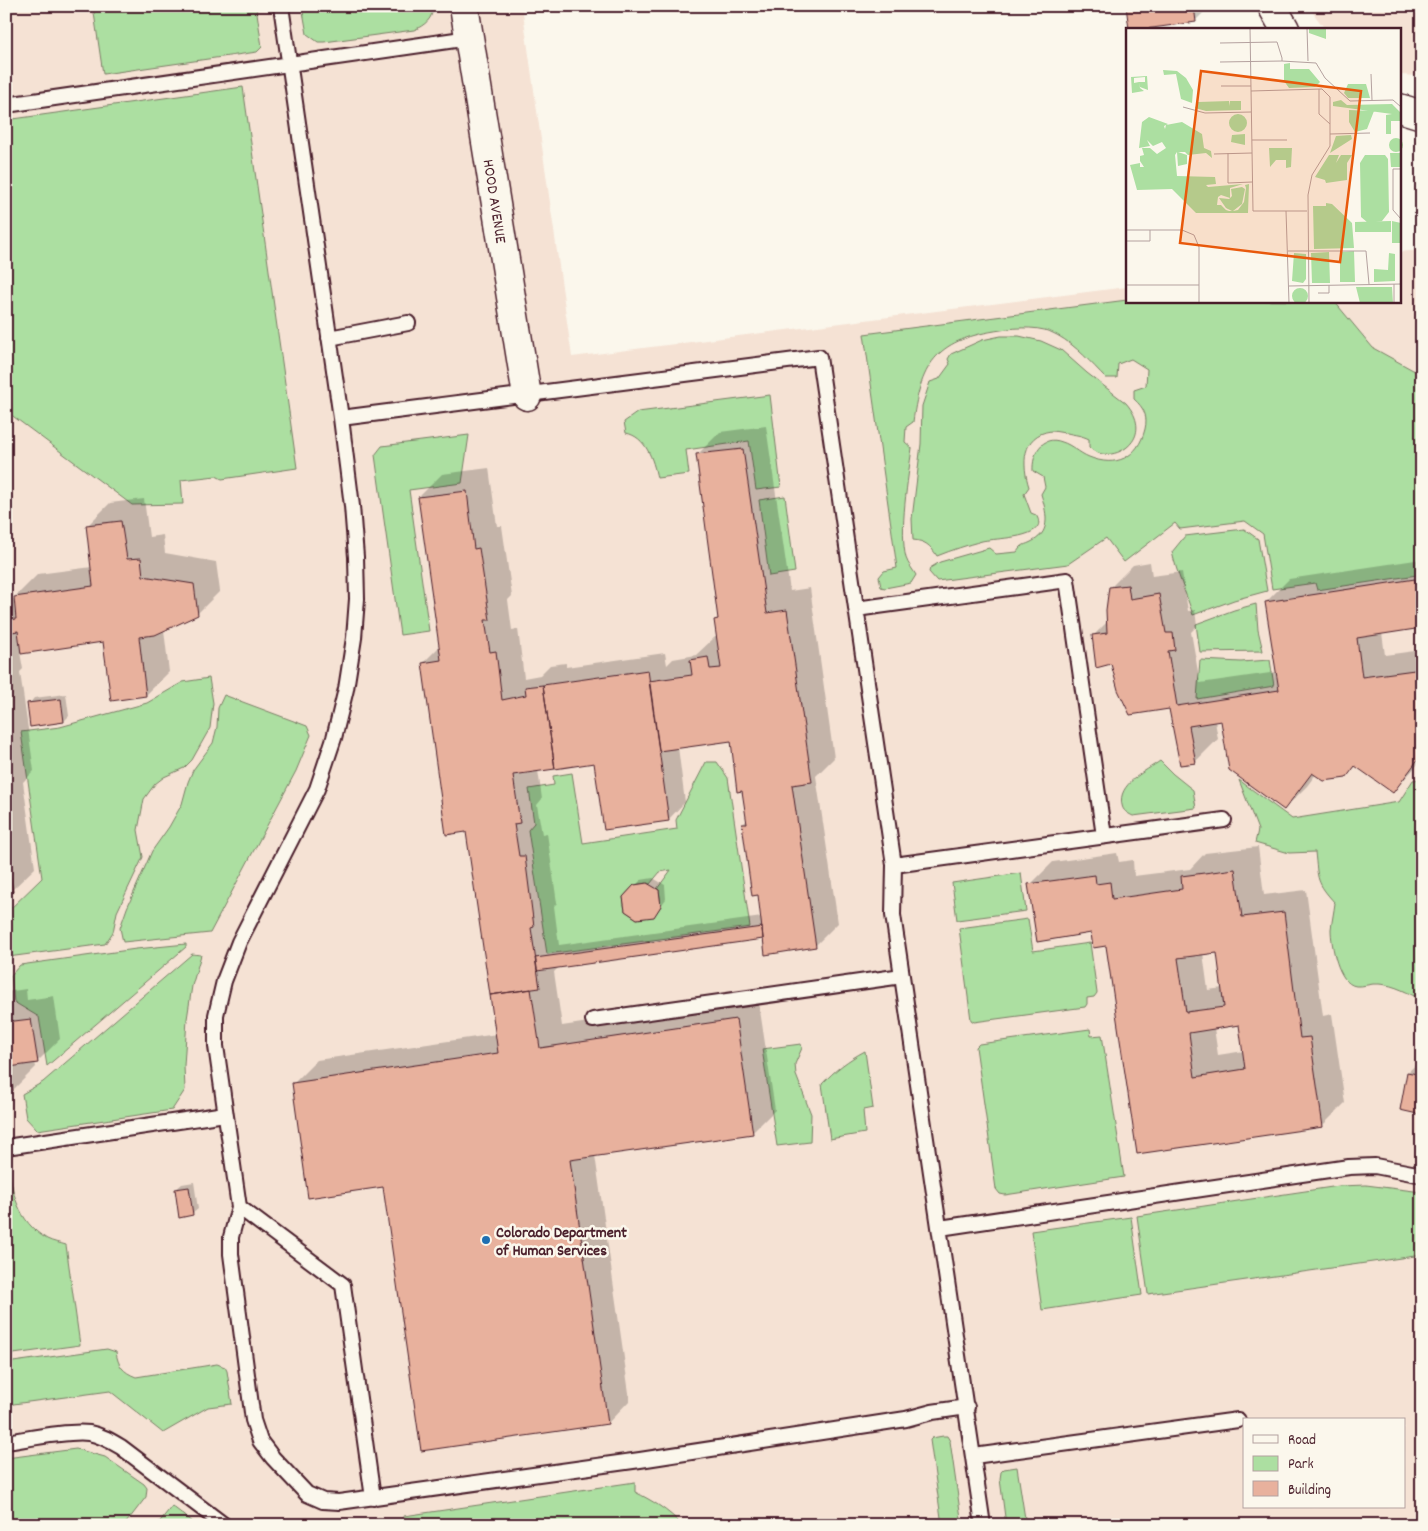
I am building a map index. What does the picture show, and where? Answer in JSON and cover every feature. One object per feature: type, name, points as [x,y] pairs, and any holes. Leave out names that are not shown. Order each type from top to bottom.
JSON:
[{"type":"street","name":"HOOD AVENUE","points":[[464,6],[527,396]]},
{"type":"street","points":[[1272,6],[1284,28]]},
{"type":"street","points":[[1400,108],[1422,115]]},
{"type":"lane","points":[[281,6],[341,418],[352,506],[357,598],[354,638],[346,689],[334,738],[317,790],[239,942],[224,981],[216,1015],[216,1046],[239,1207],[231,1237],[231,1254],[253,1420],[260,1441],[273,1458],[307,1494],[323,1501],[339,1502],[732,1446],[906,1419],[932,1412],[967,1407]]},
{"type":"lane","points":[[6,105],[469,38]]},
{"type":"lane","points":[[330,338],[408,324]]},
{"type":"lane","points":[[341,418],[527,396],[819,357],[894,865],[893,915],[983,1525]]},
{"type":"lane","points":[[856,609],[1067,580],[1104,836]]},
{"type":"lane","points":[[894,865],[1224,820]]},
{"type":"lane","points":[[593,1020],[902,976]]},
{"type":"lane","points":[[6,1147],[225,1114]]},
{"type":"lane","points":[[940,1228],[1349,1167],[1375,1166],[1422,1175]]},
{"type":"lane","points":[[239,1207],[344,1285],[374,1498]]},
{"type":"lane","points":[[974,1456],[1238,1420]]},
{"type":"lane","points":[[6,1442],[87,1433],[104,1438],[121,1447],[224,1525]]},
{"type":"shaded area","points":[[6,6],[522,6],[572,357],[1126,287],[1126,302],[1400,302],[1400,252],[1422,250],[1422,1525],[6,1525]]},
{"type":"shaded area","points":[[1308,6],[1422,6],[1422,76],[1400,75],[1400,28],[1324,28]]},
{"type":"green space","points":[[93,6],[256,6],[262,47],[257,52],[103,74]]},
{"type":"green space","points":[[302,6],[433,6],[433,11],[428,21],[414,30],[318,42],[307,34]]},
{"type":"green space","points":[[6,53],[12,93],[6,94]]},
{"type":"green space","points":[[243,87],[297,468],[222,479],[216,476],[181,480],[183,504],[132,505],[6,411],[6,120]]},
{"type":"green space","points":[[1126,300],[1126,302],[1335,302],[1373,348],[1422,375],[1422,598],[1417,575],[1317,590],[1315,583],[1272,589],[1263,534],[1245,521],[1180,529],[1175,523],[1124,562],[1106,538],[1068,564],[937,581],[929,572],[930,568],[940,562],[989,548],[996,554],[1017,552],[1022,546],[1039,537],[1043,532],[1046,514],[1041,494],[1045,487],[1043,477],[1033,471],[1033,465],[1036,452],[1044,443],[1055,440],[1069,445],[1089,457],[1099,460],[1117,461],[1131,454],[1142,439],[1146,424],[1145,416],[1143,409],[1134,399],[1134,390],[1146,386],[1147,369],[1131,359],[1118,364],[1117,378],[1106,378],[1064,339],[1051,332],[1030,328],[1001,330],[962,339],[937,356],[928,368],[921,383],[913,422],[906,427],[905,442],[912,448],[905,504],[904,547],[906,558],[916,575],[911,583],[885,588],[881,587],[879,577],[884,571],[897,568],[864,334]]},
{"type":"green space","points":[[1001,336],[1019,336],[1041,341],[1061,350],[1126,403],[1135,417],[1137,429],[1134,439],[1127,447],[1118,452],[1107,454],[1097,453],[1089,447],[1089,439],[1067,433],[1051,431],[1034,438],[1026,452],[1025,470],[1029,487],[1024,494],[1031,513],[1036,515],[1039,523],[1036,529],[1020,536],[988,540],[937,556],[927,544],[913,540],[912,519],[921,444],[922,406],[930,382],[939,379],[950,364],[948,359],[951,354],[982,340]]},
{"type":"green space","points":[[770,395],[781,487],[756,490],[749,441],[686,450],[689,474],[657,478],[651,456],[644,444],[633,435],[626,433],[624,422],[638,412]]},
{"type":"green space","points":[[469,435],[462,483],[409,490],[429,631],[400,635],[375,455],[382,446]]},
{"type":"green space","points":[[785,496],[795,572],[769,576],[759,500]]},
{"type":"green space","points":[[1244,529],[1258,539],[1267,591],[1234,600],[1193,615],[1172,552],[1185,536]]},
{"type":"green space","points":[[1256,604],[1258,630],[1263,651],[1200,652],[1196,624]]},
{"type":"green space","points":[[1200,660],[1241,662],[1270,660],[1274,686],[1197,699]]},
{"type":"green space","points":[[209,678],[213,703],[210,728],[192,760],[184,768],[164,777],[155,784],[144,799],[138,830],[143,857],[117,912],[113,932],[105,944],[8,957],[6,913],[42,878],[21,732],[60,727],[147,703],[183,682]]},
{"type":"green space","points":[[224,695],[307,726],[311,735],[296,771],[210,933],[123,942],[120,928],[127,908],[152,851],[182,804],[193,770],[213,743],[217,727],[218,708]]},
{"type":"green space","points":[[1160,761],[1193,790],[1196,808],[1133,816],[1129,814],[1122,805],[1122,797],[1128,784]]},
{"type":"green space","points":[[706,762],[717,762],[728,778],[750,927],[547,954],[528,830],[534,823],[529,789],[554,785],[553,776],[572,773],[583,843],[677,829],[676,820]],"holes":[[[671,870],[657,889],[659,890],[661,906],[654,916],[637,919],[625,911],[623,897],[634,885],[650,884],[660,872]]]},
{"type":"green space","points":[[1422,779],[1422,1000],[1390,986],[1376,984],[1356,986],[1350,984],[1345,978],[1340,971],[1332,944],[1331,929],[1335,903],[1324,890],[1319,880],[1315,852],[1289,853],[1255,843],[1258,830],[1239,780],[1292,819],[1399,802],[1413,780]]},
{"type":"green space","points":[[1021,873],[1026,911],[957,920],[952,883]]},
{"type":"green space","points":[[1028,919],[1033,951],[1090,943],[1097,993],[1094,997],[1087,998],[1085,1007],[974,1022],[971,1020],[959,928]]},
{"type":"green space","points":[[186,944],[186,947],[47,1066],[39,1017],[14,1002],[11,975],[20,965]]},
{"type":"green space","points":[[192,954],[201,955],[192,986],[187,1019],[184,1066],[185,1090],[172,1110],[37,1130],[26,1118],[22,1094],[43,1082]]},
{"type":"green space","points":[[1090,1029],[1091,1036],[1102,1035],[1124,1177],[1005,1195],[1000,1194],[996,1189],[976,1047],[979,1044]]},
{"type":"green space","points":[[801,1044],[802,1048],[795,1064],[796,1075],[811,1114],[810,1142],[777,1146],[762,1049]]},
{"type":"green space","points":[[865,1051],[873,1108],[863,1110],[865,1133],[830,1139],[822,1084],[842,1066]]},
{"type":"green space","points":[[6,1160],[8,1160],[14,1194],[29,1224],[47,1239],[66,1245],[80,1345],[6,1355]]},
{"type":"green space","points":[[1366,1185],[1422,1192],[1422,1255],[1148,1294],[1137,1216],[1339,1186]]},
{"type":"green space","points":[[1131,1217],[1142,1295],[1042,1310],[1031,1231]]},
{"type":"green space","points":[[107,1349],[116,1352],[122,1368],[136,1377],[217,1364],[225,1367],[232,1404],[208,1407],[163,1433],[110,1391],[6,1405],[6,1363]]},
{"type":"green space","points":[[947,1436],[950,1441],[962,1525],[942,1525],[930,1440]]},
{"type":"green space","points":[[76,1449],[105,1457],[147,1488],[146,1497],[126,1523],[127,1525],[6,1525],[6,1458]]},
{"type":"green space","points":[[1017,1467],[1026,1525],[1006,1525],[1000,1479],[1001,1472],[1004,1469]]},
{"type":"green space","points":[[635,1482],[635,1492],[660,1506],[682,1525],[405,1525],[404,1516]]},
{"type":"green space","points":[[172,1506],[197,1525],[157,1525]]},
{"type":"building","points":[[1126,6],[1194,6],[1196,22],[1152,28],[1129,28]]},
{"type":"building","points":[[743,449],[767,613],[787,610],[812,782],[792,785],[816,947],[765,955],[758,895],[752,896],[742,824],[747,824],[742,791],[737,792],[731,741],[659,751],[649,681],[692,675],[690,660],[708,657],[710,669],[721,668],[714,620],[718,619],[696,454]]},
{"type":"building","points":[[467,491],[474,549],[479,548],[490,620],[485,620],[490,652],[496,651],[502,700],[526,695],[525,687],[543,685],[555,769],[513,775],[520,823],[514,824],[519,856],[525,856],[534,927],[531,928],[540,988],[490,995],[466,832],[446,835],[422,663],[441,660],[418,497]]},
{"type":"building","points":[[121,521],[127,559],[141,558],[143,576],[194,584],[198,615],[155,635],[139,637],[146,696],[111,701],[103,642],[21,654],[18,631],[6,633],[6,620],[16,619],[14,597],[93,586],[86,525]]},
{"type":"building","points":[[1415,579],[1419,601],[1422,601],[1422,628],[1357,638],[1362,677],[1422,669],[1422,754],[1393,793],[1355,766],[1346,778],[1324,781],[1312,773],[1284,810],[1229,770],[1221,721],[1189,726],[1196,763],[1180,765],[1169,709],[1130,715],[1118,690],[1111,664],[1096,668],[1092,635],[1107,633],[1106,610],[1109,587],[1128,585],[1130,599],[1159,594],[1166,633],[1173,633],[1175,650],[1168,651],[1177,706],[1279,690],[1265,602]]},
{"type":"building","points":[[648,670],[669,821],[604,830],[594,763],[555,769],[543,685]]},
{"type":"building","points":[[61,699],[64,722],[30,727],[27,703]]},
{"type":"building","points":[[6,759],[11,795],[6,796]]},
{"type":"building","points":[[6,847],[13,892],[6,893]]},
{"type":"building","points":[[1235,869],[1242,917],[1284,912],[1300,1038],[1310,1037],[1323,1127],[1137,1154],[1106,946],[1093,948],[1091,933],[1037,942],[1028,884],[1095,875],[1096,884],[1110,882],[1112,899],[1182,889],[1181,876]],"holes":[[[1217,953],[1224,1007],[1186,1012],[1178,958]],[[1239,1025],[1245,1069],[1195,1077],[1189,1033]]]},
{"type":"building","points":[[647,883],[659,890],[661,906],[654,917],[637,919],[625,911],[623,897],[634,885]]},
{"type":"building","points":[[762,927],[763,939],[537,971],[535,958]]},
{"type":"building","name":"Colorado Department of Human Services","points":[[531,989],[540,1048],[736,1019],[753,1134],[570,1160],[608,1424],[421,1451],[383,1187],[308,1198],[292,1083],[498,1053],[490,995]]},
{"type":"building","points":[[31,1019],[38,1063],[9,1067],[13,1091],[6,1092],[6,1022]]},
{"type":"building","points":[[1407,1072],[1422,1075],[1422,1115],[1400,1110]]},
{"type":"building","points":[[189,1187],[193,1215],[179,1218],[175,1189]]},
{"type":"place","name":"Colorado Department of Human Services","points":[[486,1240]]}]
